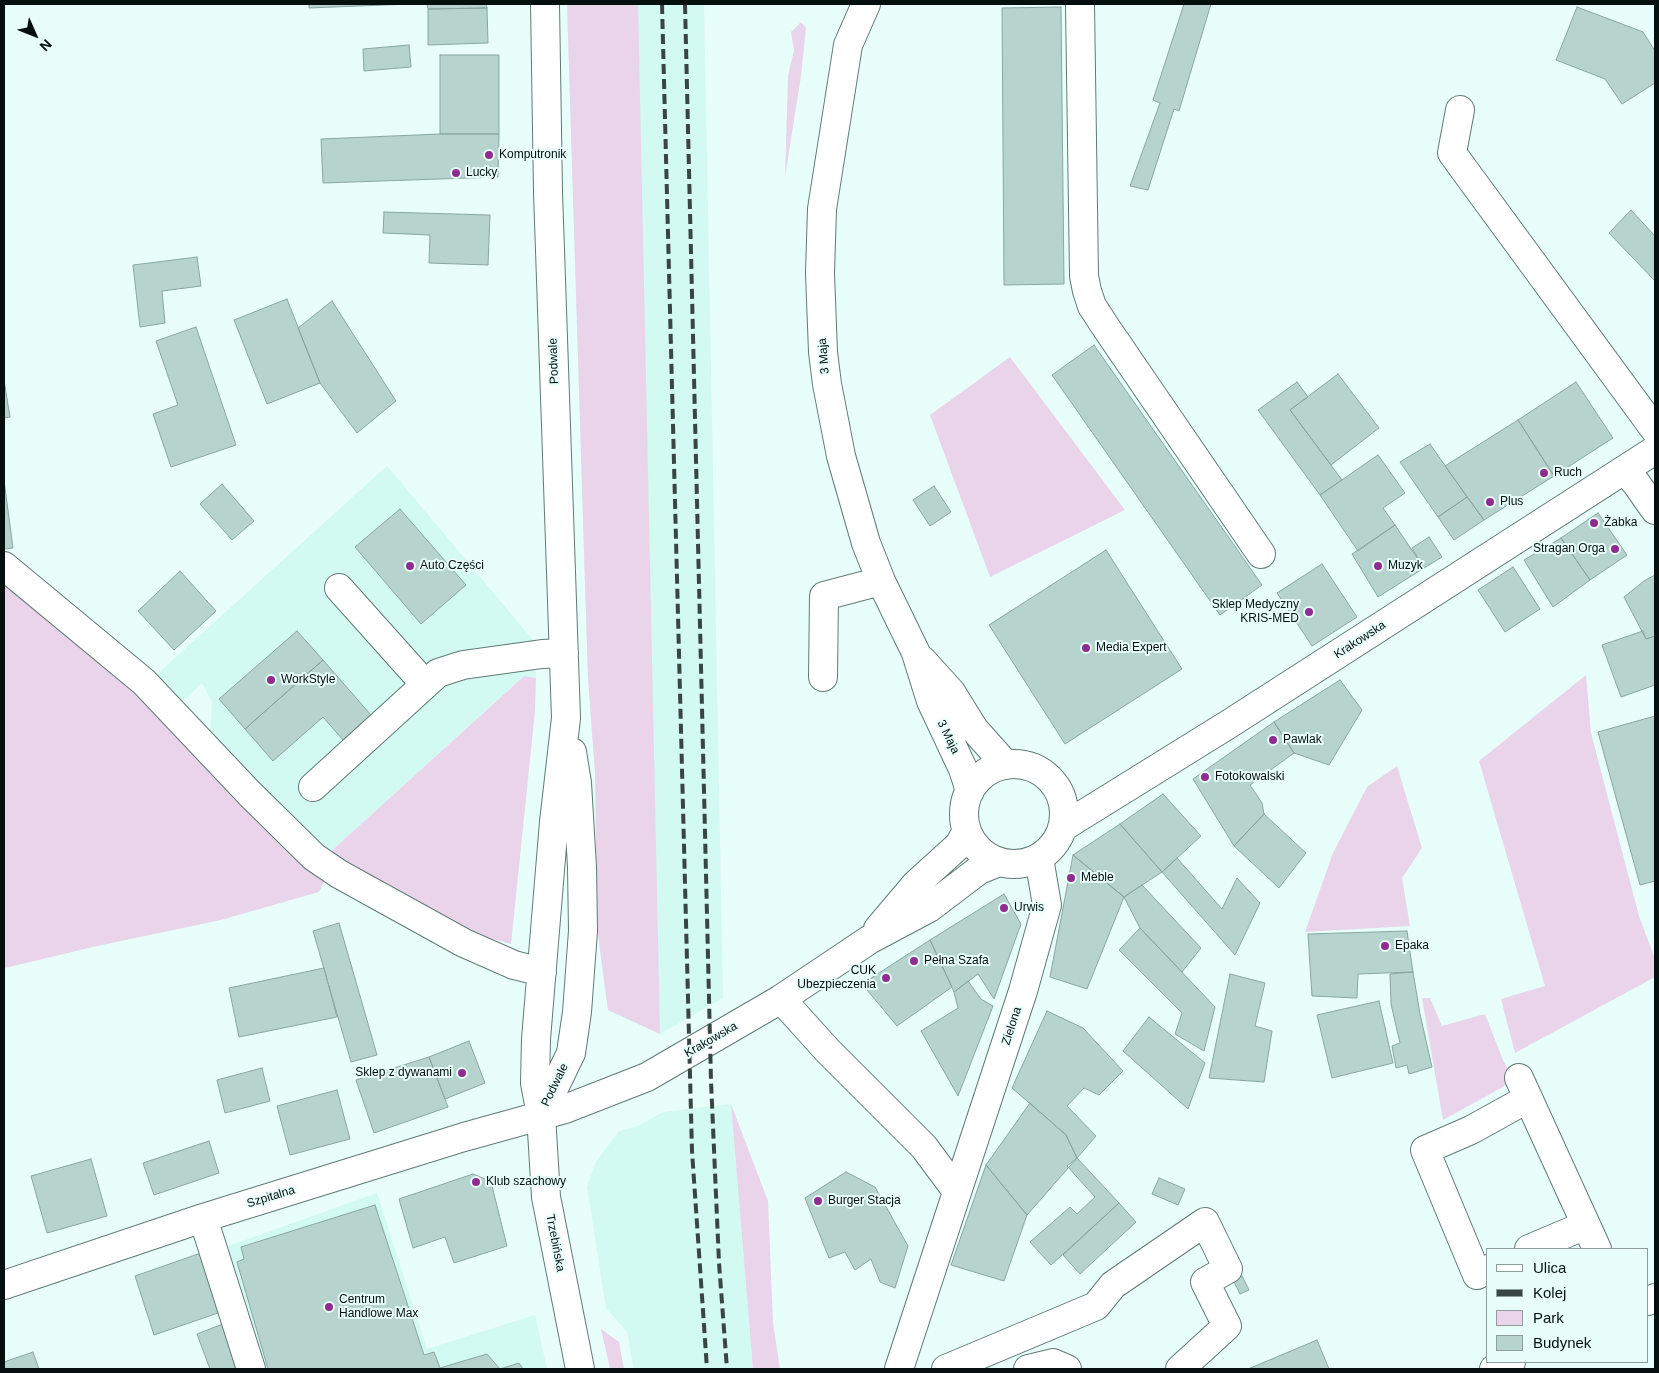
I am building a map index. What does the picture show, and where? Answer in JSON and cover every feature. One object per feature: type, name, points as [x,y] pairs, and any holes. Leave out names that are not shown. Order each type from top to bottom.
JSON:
[{"type":"street","name":"Podwale","points":[[541,1115],[571,1053],[577,1012],[583,931],[582,867],[577,783],[566,718],[548,192],[545,4]]},
{"type":"street","name":"3 Maja","points":[[844,4],[848,45],[822,209],[820,273],[823,352],[832,417],[843,466],[866,543],[881,580],[916,653],[931,701],[963,769],[970,792]]},
{"type":"street","name":"3 Maja","points":[[848,45],[866,4]]},
{"type":"street","points":[[1080,4],[1084,276],[1087,291],[1092,306],[1261,554]]},
{"type":"street","points":[[1460,110],[1452,153],[1655,430]]},
{"type":"street","name":"Krakowska","points":[[1063,827],[1229,724],[1655,450]]},
{"type":"street","points":[[1624,470],[1636,483],[1655,510]]},
{"type":"street","points":[[4,566],[144,682],[250,794],[314,856],[339,874],[464,943],[514,966],[542,972]]},
{"type":"street","points":[[823,677],[824,596],[881,580]]},
{"type":"street","points":[[339,588],[424,683]]},
{"type":"street","points":[[313,787],[424,683],[438,673],[463,665],[542,654],[564,653]]},
{"type":"street","name":"3 Maja","points":[[916,653],[951,692],[974,729],[1006,765]]},
{"type":"street","name":"Podwale","points":[[541,1115],[534,1083],[536,1038],[554,822],[566,718]]},
{"type":"street","points":[[1006,765],[1026,766],[1040,772],[1052,782],[1061,795],[1064,811],[1063,827],[1054,844],[1039,858],[1018,864],[999,862],[980,851],[967,831],[965,808],[970,792],[980,778],[994,769],[1006,765]]},
{"type":"street","name":"Krakowska","points":[[869,940],[916,884],[959,845],[967,831]]},
{"type":"street","name":"Zielona","points":[[899,1369],[937,1255],[956,1190],[966,1168],[1023,991],[1046,905],[1039,858]]},
{"type":"street","name":"Krakowska","points":[[541,1115],[565,1109],[647,1077],[781,999],[869,940],[929,908],[978,870],[999,862]]},
{"type":"street","points":[[781,999],[828,1051],[924,1147],[956,1190]]},
{"type":"street","points":[[1486,1270],[1477,1275],[1425,1150],[1471,1130],[1523,1089],[1597,1248]]},
{"type":"street","name":"Szpitalna","points":[[4,1285],[203,1218],[541,1115]]},
{"type":"street","name":"Trzebińska","points":[[541,1115],[546,1197],[580,1369]]},
{"type":"street","points":[[203,1218],[251,1369]]},
{"type":"street","points":[[946,1369],[1096,1306],[1113,1285],[1205,1222],[1228,1269],[1205,1282],[1227,1326],[1180,1369]]},
{"type":"street","points":[[1531,1248],[1586,1225]]},
{"type":"street","points":[[1494,1369],[1509,1363]]},
{"type":"shaded area","points":[[567,4],[704,4],[723,998],[660,1034],[608,1010],[597,927],[595,772],[588,679]]},
{"type":"shaded area","points":[[387,466],[533,640],[536,678],[523,676],[327,855],[210,733],[212,702],[202,683],[182,702],[155,676]]},
{"type":"shaded area","points":[[731,1104],[753,1369],[634,1369],[627,1332],[606,1308],[587,1187],[596,1162],[619,1131],[638,1126],[663,1112]]},
{"type":"shaded area","name":"Centrum Handlowe Max","points":[[377,1193],[427,1349],[535,1315],[547,1369],[259,1369],[223,1248]]},
{"type":"green space","points":[[567,4],[638,4],[660,1034],[608,1010],[597,927],[595,772],[588,679]]},
{"type":"green space","points":[[801,22],[806,28],[801,76],[785,177],[788,76],[794,50],[791,32]]},
{"type":"green space","points":[[1010,357],[1125,510],[990,577],[930,415]]},
{"type":"green space","points":[[4,572],[139,696],[327,876],[319,892],[221,920],[97,946],[5,968]]},
{"type":"green space","points":[[1586,675],[1591,733],[1639,916],[1655,959],[1655,977],[1515,1053],[1501,999],[1545,986],[1479,761]]},
{"type":"green space","points":[[524,676],[536,678],[535,711],[511,944],[464,931],[327,855]]},
{"type":"green space","points":[[1397,766],[1422,848],[1402,878],[1410,926],[1305,932],[1333,853],[1367,787]]},
{"type":"green space","points":[[1422,998],[1430,998],[1442,1026],[1485,1014],[1503,1060],[1514,1081],[1443,1120]]},
{"type":"green space","points":[[731,1104],[768,1201],[773,1323],[780,1369],[753,1369]]},
{"type":"green space","points":[[601,1329],[619,1342],[624,1369],[610,1369]]},
{"type":"building","points":[[309,4],[410,4],[309,8]]},
{"type":"building","points":[[427,4],[486,4],[487,8],[428,9]]},
{"type":"building","points":[[1184,4],[1211,4],[1179,111],[1174,109],[1148,190],[1130,186],[1160,103],[1153,100]]},
{"type":"building","points":[[1061,7],[1064,284],[1004,285],[1002,8]]},
{"type":"building","points":[[1577,7],[1643,32],[1655,51],[1655,83],[1622,104],[1605,79],[1556,60]]},
{"type":"building","points":[[487,8],[488,43],[428,45],[428,9]]},
{"type":"building","points":[[409,45],[411,67],[364,71],[363,49]]},
{"type":"building","points":[[440,55],[499,55],[499,134],[440,134]]},
{"type":"building","points":[[440,134],[499,134],[498,177],[323,183],[321,139]]},
{"type":"building","points":[[1631,210],[1655,236],[1655,281],[1609,233]]},
{"type":"building","points":[[384,212],[490,215],[488,265],[429,263],[430,235],[383,233]]},
{"type":"building","points":[[197,257],[201,286],[162,291],[165,323],[140,327],[133,265]]},
{"type":"building","points":[[287,299],[320,383],[267,404],[234,320]]},
{"type":"building","points":[[332,301],[396,401],[357,433],[320,383],[298,328]]},
{"type":"building","points":[[196,327],[236,445],[171,467],[153,414],[178,405],[156,341]]},
{"type":"building","points":[[1094,345],[1262,585],[1220,615],[1052,375]]},
{"type":"building","points":[[1338,374],[1379,428],[1331,465],[1290,410]]},
{"type":"building","points":[[4,380],[10,417],[4,418]]},
{"type":"building","points":[[1297,382],[1308,397],[1290,410],[1342,480],[1320,495],[1258,410]]},
{"type":"building","points":[[1576,382],[1613,438],[1554,476],[1518,420]]},
{"type":"building","points":[[1518,420],[1554,476],[1484,520],[1445,466]]},
{"type":"building","points":[[1430,444],[1467,497],[1438,517],[1400,462]]},
{"type":"building","points":[[1378,455],[1405,493],[1383,508],[1395,525],[1358,551],[1320,495]]},
{"type":"building","points":[[4,480],[13,548],[4,549]]},
{"type":"building","points":[[222,484],[254,521],[232,540],[200,504]]},
{"type":"building","points":[[934,486],[951,512],[930,526],[913,500]]},
{"type":"building","points":[[1467,497],[1484,520],[1454,540],[1438,517]]},
{"type":"building","name":"Auto Części","points":[[400,509],[466,585],[421,624],[355,547]]},
{"type":"building","points":[[1598,513],[1627,555],[1590,580],[1561,538]]},
{"type":"building","points":[[1395,525],[1424,568],[1378,597],[1352,554]]},
{"type":"building","points":[[1429,537],[1442,557],[1424,568],[1412,548]]},
{"type":"building","points":[[1561,538],[1590,580],[1553,607],[1524,560]]},
{"type":"building","name":"Media Expert","points":[[1106,550],[1182,669],[1065,744],[989,625]]},
{"type":"building","points":[[1322,564],[1357,617],[1312,646],[1277,593]]},
{"type":"building","points":[[1513,567],[1540,609],[1505,632],[1478,590]]},
{"type":"building","points":[[180,571],[216,611],[174,650],[138,611]]},
{"type":"building","points":[[1655,575],[1655,636],[1646,639],[1624,597]]},
{"type":"building","name":"WorkStyle","points":[[297,631],[323,660],[245,729],[219,699]]},
{"type":"building","points":[[1643,631],[1646,639],[1655,636],[1655,685],[1621,697],[1602,645]]},
{"type":"building","points":[[323,660],[371,715],[343,740],[323,717],[273,761],[245,729]]},
{"type":"building","points":[[1340,680],[1362,710],[1329,765],[1294,753],[1274,722]]},
{"type":"building","points":[[1655,716],[1655,881],[1640,885],[1598,732]]},
{"type":"building","points":[[1274,722],[1294,753],[1250,785],[1262,803],[1264,814],[1234,846],[1193,779]]},
{"type":"building","points":[[1163,794],[1201,836],[1162,872],[1120,824]]},
{"type":"building","points":[[1264,814],[1306,853],[1279,888],[1234,846]]},
{"type":"building","points":[[1120,824],[1162,872],[1124,897],[1073,855]]},
{"type":"building","points":[[1073,855],[1124,897],[1087,989],[1050,977]]},
{"type":"building","points":[[1177,858],[1222,909],[1237,878],[1260,903],[1235,955],[1162,872]]},
{"type":"building","points":[[1142,885],[1201,948],[1182,972],[1140,928],[1124,897]]},
{"type":"building","points":[[1004,894],[1021,924],[994,999],[978,974],[954,992],[930,940]]},
{"type":"building","points":[[339,923],[377,1055],[351,1062],[313,931]]},
{"type":"building","points":[[1140,928],[1215,1007],[1204,1051],[1175,1034],[1182,1013],[1119,950]]},
{"type":"building","points":[[1407,931],[1413,972],[1358,974],[1357,998],[1312,996],[1308,934]]},
{"type":"building","points":[[930,940],[952,987],[897,1026],[862,984]]},
{"type":"building","points":[[324,968],[337,1017],[239,1037],[229,988]]},
{"type":"building","points":[[1413,972],[1432,1067],[1409,1074],[1407,1065],[1396,1068],[1392,1046],[1400,1043],[1391,1004],[1390,974]]},
{"type":"building","points":[[1230,974],[1265,983],[1255,1026],[1272,1031],[1264,1082],[1209,1078]]},
{"type":"building","points":[[968,981],[981,999],[993,1006],[958,1096],[921,1031],[958,1008],[954,992]]},
{"type":"building","points":[[1379,1001],[1393,1063],[1332,1078],[1317,1015]]},
{"type":"building","points":[[1047,1011],[1083,1028],[1123,1071],[1099,1095],[1084,1088],[1067,1106],[1096,1136],[1077,1158],[1066,1135],[1012,1088]]},
{"type":"building","points":[[1149,1017],[1205,1063],[1188,1109],[1123,1051]]},
{"type":"building","points":[[469,1041],[485,1083],[445,1099],[429,1057]]},
{"type":"building","points":[[429,1057],[448,1107],[374,1133],[356,1080]]},
{"type":"building","points":[[262,1068],[270,1101],[225,1113],[217,1080]]},
{"type":"building","points":[[337,1090],[350,1139],[290,1155],[277,1106]]},
{"type":"building","points":[[1030,1103],[1066,1135],[1077,1158],[1027,1215],[986,1165]]},
{"type":"building","points":[[209,1141],[219,1173],[154,1195],[143,1163]]},
{"type":"building","points":[[1077,1158],[1119,1203],[1051,1265],[1030,1242],[1070,1207],[1077,1214],[1095,1197],[1067,1166]]},
{"type":"building","points":[[91,1159],[107,1216],[47,1233],[31,1176]]},
{"type":"building","points":[[986,1165],[1027,1215],[1004,1281],[951,1265]]},
{"type":"building","points":[[846,1172],[875,1187],[908,1246],[895,1288],[880,1282],[871,1259],[855,1270],[845,1252],[829,1258],[805,1198]]},
{"type":"building","points":[[473,1174],[485,1179],[492,1186],[507,1246],[454,1263],[445,1237],[413,1248],[399,1199]]},
{"type":"building","points":[[1159,1178],[1185,1189],[1178,1205],[1152,1194]]},
{"type":"building","points":[[1119,1203],[1136,1222],[1080,1274],[1063,1255]]},
{"type":"building","name":"Centrum Handlowe Max","points":[[375,1205],[424,1355],[434,1352],[440,1368],[487,1354],[500,1369],[268,1369],[237,1262],[244,1259],[241,1247]]},
{"type":"building","points":[[201,1253],[221,1312],[154,1335],[135,1276]]},
{"type":"building","points":[[1242,1276],[1249,1290],[1240,1294],[1233,1280]]},
{"type":"building","points":[[223,1324],[240,1369],[210,1369],[197,1334]]},
{"type":"building","points":[[1317,1340],[1329,1369],[1248,1369]]},
{"type":"building","points":[[33,1352],[39,1369],[4,1369],[4,1362]]},
{"type":"building","points":[[519,1363],[523,1369],[500,1369]]},
{"type":"railway","points":[[662,4],[692,1151],[707,1369]]},
{"type":"railway","points":[[685,4],[711,1081],[719,1263],[727,1369]]},
{"type":"place","name":"Komputronik","points":[[489,155]]},
{"type":"place","name":"Lucky","points":[[456,173]]},
{"type":"place","name":"Ruch","points":[[1544,473]]},
{"type":"place","name":"Plus","points":[[1490,502]]},
{"type":"place","name":"Żabka","points":[[1594,523]]},
{"type":"place","name":"Stragan Orga","points":[[1615,549]]},
{"type":"place","name":"Auto Części","points":[[410,566]]},
{"type":"place","name":"Muzyk","points":[[1378,566]]},
{"type":"place","name":"Sklep Medyczny KRIS-MED","points":[[1309,612]]},
{"type":"place","name":"Media Expert","points":[[1086,648]]},
{"type":"place","name":"WorkStyle","points":[[271,680]]},
{"type":"place","name":"Pawlak","points":[[1273,740]]},
{"type":"place","name":"Fotokowalski","points":[[1205,777]]},
{"type":"place","name":"Meble","points":[[1071,878]]},
{"type":"place","name":"Urwis","points":[[1004,908]]},
{"type":"place","name":"Epaka","points":[[1385,946]]},
{"type":"place","name":"Pełna Szafa","points":[[914,961]]},
{"type":"place","name":"CUK Ubezpieczenia","points":[[886,978]]},
{"type":"place","name":"Sklep z dywanami","points":[[462,1073]]},
{"type":"place","name":"Klub szachowy","points":[[476,1182]]},
{"type":"place","name":"Burger Stacja","points":[[818,1201]]},
{"type":"place","name":"Centrum Handlowe Max","points":[[329,1307]]}]
